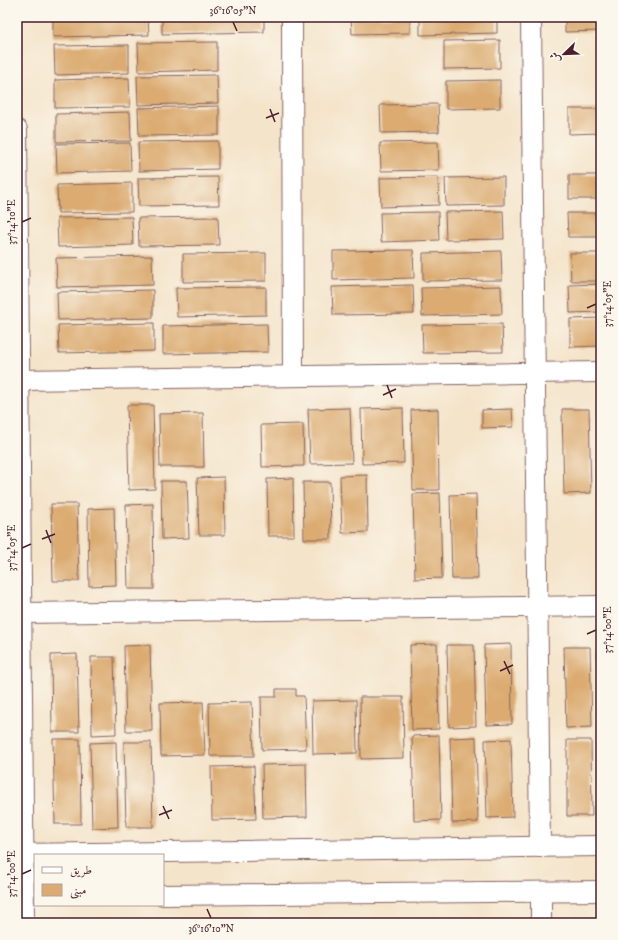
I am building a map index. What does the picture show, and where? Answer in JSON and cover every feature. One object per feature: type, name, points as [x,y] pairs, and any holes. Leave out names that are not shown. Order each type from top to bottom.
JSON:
[{"type":"street","points":[[292,17],[293,376]]},
{"type":"street","points":[[531,17],[540,847]]},
{"type":"street","points":[[17,130],[22,613],[20,854],[25,896],[24,923]]},
{"type":"street","points":[[19,380],[601,372]]},
{"type":"street","points":[[22,613],[601,606]]},
{"type":"street","points":[[20,854],[601,846]]},
{"type":"street","points":[[164,895],[601,891]]},
{"type":"street","points":[[541,892],[541,923]]},
{"type":"building","points":[[53,17],[148,17],[149,35],[53,37]]},
{"type":"building","points":[[162,17],[264,17],[264,32],[162,34]]},
{"type":"building","points":[[351,17],[410,17],[410,33],[352,34]]},
{"type":"building","points":[[420,17],[497,17],[497,33],[420,35]]},
{"type":"building","points":[[565,17],[601,17],[601,31],[565,32]]},
{"type":"building","points":[[500,40],[500,68],[444,69],[444,41]]},
{"type":"building","points":[[217,42],[217,70],[139,72],[138,43]]},
{"type":"building","points":[[129,45],[129,73],[55,75],[54,46]]},
{"type":"building","points":[[217,75],[218,103],[138,105],[137,76]]},
{"type":"building","points":[[129,78],[130,107],[55,108],[55,80]]},
{"type":"building","points":[[500,80],[500,108],[446,109],[446,81]]},
{"type":"building","points":[[438,104],[439,132],[381,133],[380,105]]},
{"type":"building","points":[[219,106],[219,135],[139,136],[138,108]]},
{"type":"building","points":[[569,109],[601,109],[601,133],[569,134]]},
{"type":"building","points":[[130,112],[131,141],[56,142],[56,114]]},
{"type":"building","points":[[218,141],[218,169],[139,171],[138,142]]},
{"type":"building","points":[[438,142],[439,170],[381,171],[380,143]]},
{"type":"building","points":[[130,143],[131,171],[57,173],[56,144]]},
{"type":"building","points":[[569,175],[601,175],[601,199],[569,199]]},
{"type":"building","points":[[218,177],[219,205],[139,206],[138,178]]},
{"type":"building","points":[[438,177],[439,205],[381,207],[380,178]]},
{"type":"building","points":[[504,177],[504,205],[446,206],[445,178]]},
{"type":"building","points":[[132,183],[132,212],[58,213],[57,185]]},
{"type":"building","points":[[503,211],[504,239],[446,240],[445,212]]},
{"type":"building","points":[[438,212],[439,240],[381,242],[380,213]]},
{"type":"building","points":[[567,213],[601,213],[601,237],[568,237]]},
{"type":"building","points":[[132,217],[133,245],[58,247],[57,218]]},
{"type":"building","points":[[218,217],[219,245],[139,246],[138,218]]},
{"type":"building","points":[[413,250],[414,278],[333,280],[333,251]]},
{"type":"building","points":[[501,251],[502,280],[423,281],[423,253]]},
{"type":"building","points":[[266,253],[266,281],[183,282],[183,254]]},
{"type":"building","points":[[570,253],[601,253],[601,281],[571,281]]},
{"type":"building","points":[[152,256],[153,285],[57,287],[56,258]]},
{"type":"building","points":[[601,284],[601,312],[570,313],[569,285]]},
{"type":"building","points":[[413,285],[414,314],[333,315],[332,287]]},
{"type":"building","points":[[501,286],[502,314],[422,316],[421,288]]},
{"type":"building","points":[[266,287],[266,315],[177,317],[176,288]]},
{"type":"building","points":[[153,290],[153,318],[58,320],[57,292]]},
{"type":"building","points":[[601,318],[601,346],[570,347],[570,319]]},
{"type":"building","points":[[154,323],[154,351],[59,353],[58,325]]},
{"type":"building","points":[[267,324],[268,352],[163,354],[163,326]]},
{"type":"building","points":[[502,324],[503,352],[423,353],[422,325]]},
{"type":"building","points":[[127,405],[153,405],[155,489],[129,490]]},
{"type":"building","points":[[598,406],[601,406],[601,469],[600,469]]},
{"type":"building","points":[[350,408],[352,463],[310,464],[308,409]]},
{"type":"building","points":[[403,408],[404,463],[362,464],[361,409]]},
{"type":"building","points":[[438,409],[439,490],[413,490],[411,410]]},
{"type":"building","points":[[512,409],[513,427],[482,428],[482,410]]},
{"type":"building","points":[[562,409],[589,409],[591,493],[564,494]]},
{"type":"building","points":[[203,413],[204,467],[160,467],[159,414]]},
{"type":"building","points":[[303,424],[304,466],[262,467],[261,425]]},
{"type":"building","points":[[367,475],[368,532],[342,533],[340,476]]},
{"type":"building","points":[[224,477],[225,535],[199,535],[197,478]]},
{"type":"building","points":[[293,478],[294,536],[268,536],[267,479]]},
{"type":"building","points":[[161,481],[187,481],[189,538],[162,539]]},
{"type":"building","points":[[303,482],[330,482],[331,539],[304,539]]},
{"type":"building","points":[[440,493],[442,578],[415,579],[413,494]]},
{"type":"building","points":[[599,493],[601,493],[601,528],[600,528]]},
{"type":"building","points":[[476,494],[478,579],[452,579],[450,495]]},
{"type":"building","points":[[51,504],[77,504],[79,581],[53,581]]},
{"type":"building","points":[[153,504],[154,589],[128,589],[126,505]]},
{"type":"building","points":[[114,508],[116,585],[89,586],[88,509]]},
{"type":"building","points":[[437,644],[439,729],[412,730],[410,645]]},
{"type":"building","points":[[511,644],[512,724],[486,725],[484,645]]},
{"type":"building","points":[[150,645],[152,731],[126,731],[124,646]]},
{"type":"building","points":[[447,645],[474,645],[476,726],[449,727]]},
{"type":"building","points":[[564,647],[590,647],[592,727],[566,728]]},
{"type":"building","points":[[598,650],[601,650],[601,716],[600,716]]},
{"type":"building","points":[[77,654],[79,732],[52,732],[51,655]]},
{"type":"building","points":[[91,657],[114,657],[116,734],[92,735]]},
{"type":"building","points":[[276,689],[296,689],[296,696],[304,696],[306,749],[262,750],[261,697],[276,697]]},
{"type":"building","points":[[360,697],[403,697],[404,758],[361,759]]},
{"type":"building","points":[[356,700],[357,753],[313,754],[312,701]]},
{"type":"building","points":[[203,702],[205,755],[161,756],[160,703]]},
{"type":"building","points":[[252,702],[254,756],[210,756],[209,703]]},
{"type":"building","points":[[439,735],[441,820],[414,821],[412,736]]},
{"type":"building","points":[[476,737],[478,822],[452,823],[450,738]]},
{"type":"building","points":[[53,739],[80,739],[81,824],[55,824]]},
{"type":"building","points":[[511,739],[513,817],[487,818],[485,740]]},
{"type":"building","points":[[567,740],[591,740],[592,816],[567,816]]},
{"type":"building","points":[[116,742],[118,827],[92,828],[90,743]]},
{"type":"building","points":[[124,742],[151,742],[153,827],[126,827]]},
{"type":"building","points":[[306,764],[307,817],[263,818],[262,765]]},
{"type":"building","points":[[254,766],[256,819],[212,820],[211,767]]}]
